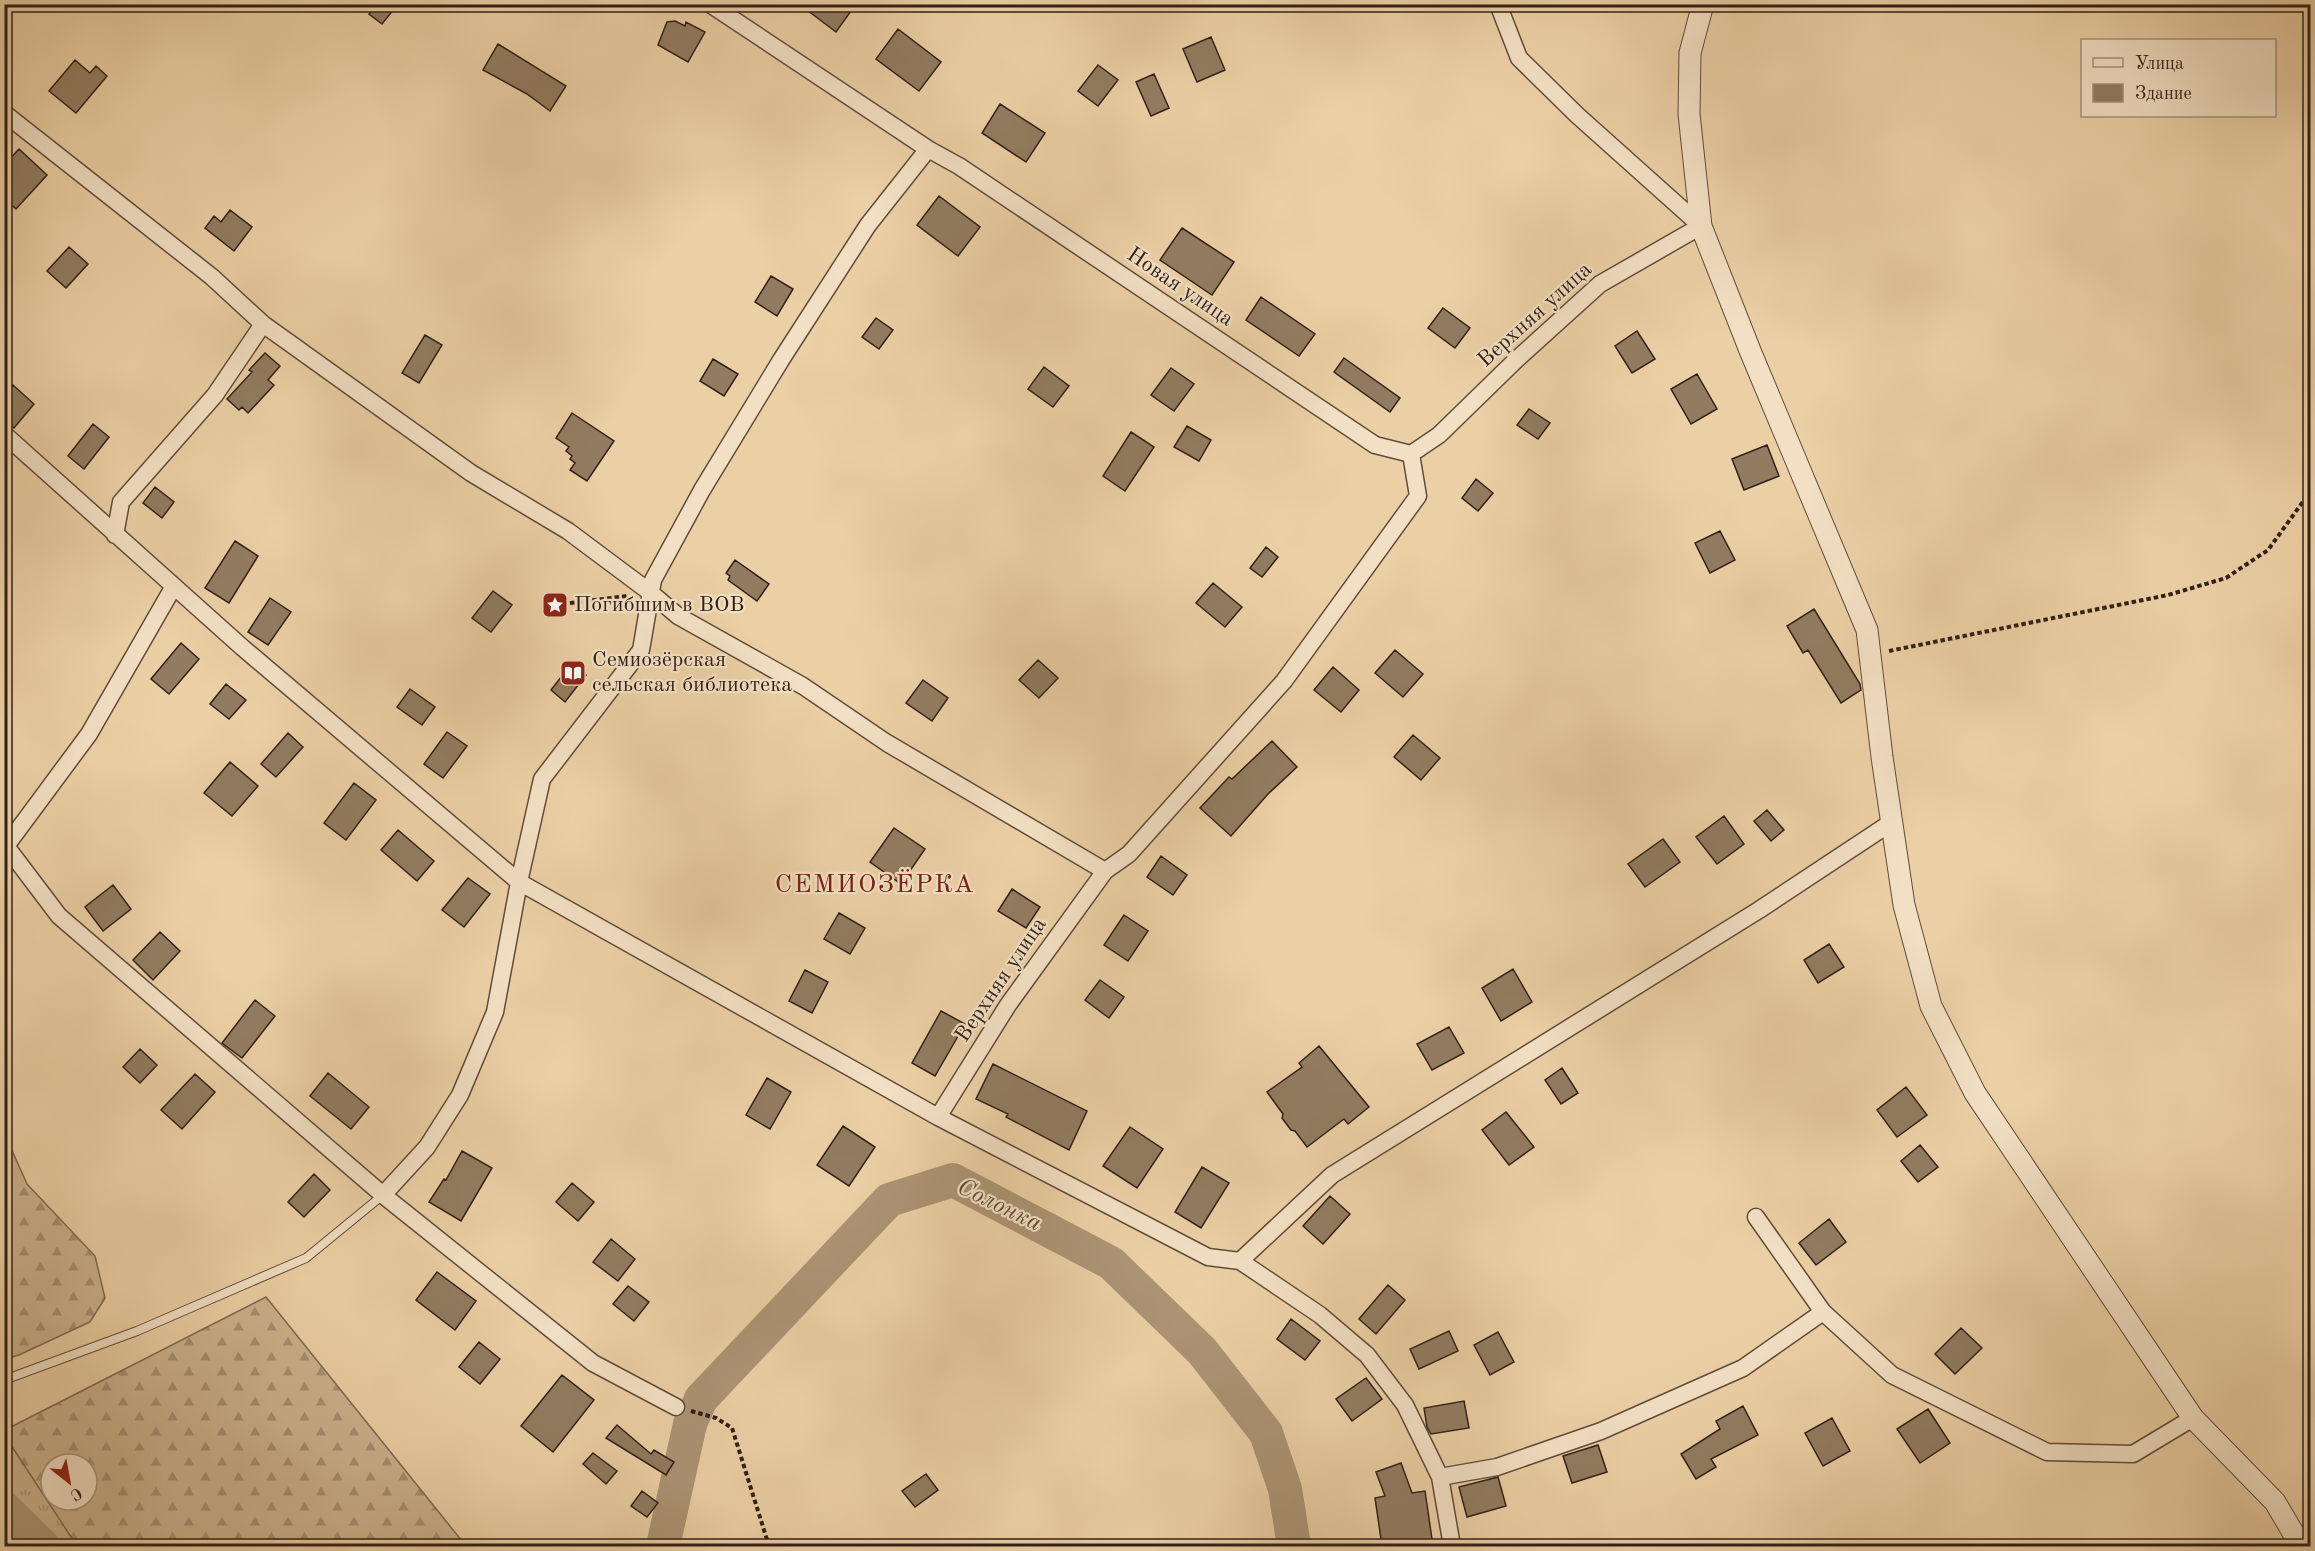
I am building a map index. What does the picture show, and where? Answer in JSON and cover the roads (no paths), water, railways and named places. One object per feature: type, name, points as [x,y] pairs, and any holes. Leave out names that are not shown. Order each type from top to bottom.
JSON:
[{"type":"street","name":"Новая улица","points":[[710,4],[928,148],[959,166],[1375,445],[1411,454]]},
{"type":"street","points":[[1498,4],[1519,58],[1577,115],[1701,226]]},
{"type":"street","points":[[1703,4],[1690,53],[1689,114],[1701,226],[1751,353],[1867,630],[1882,757],[1904,905],[1931,1006],[1975,1093],[2193,1418],[2275,1502],[2295,1536],[2292,1546]]},
{"type":"street","points":[[4,113],[203,270],[263,324],[471,473],[567,531],[651,593],[678,616],[803,686],[887,743],[1105,871]]},
{"type":"street","points":[[383,1195],[428,1147],[464,1084],[495,1012],[519,882],[542,779],[641,650],[653,580],[702,490],[781,360],[868,225],[928,148]]},
{"type":"street","name":"Верхняя улица","points":[[938,1117],[1008,1005],[1105,871],[1130,854],[1284,681],[1418,496],[1411,454],[1439,435],[1516,360],[1600,284],[1701,226]]},
{"type":"street","points":[[115,535],[121,502],[215,395],[263,324]]},
{"type":"street","points":[[4,434],[243,648],[519,882],[938,1117],[1208,1257],[1239,1261],[1320,1315],[1367,1355],[1404,1405],[1440,1477],[1452,1546]]},
{"type":"street","points":[[174,586],[89,734],[6,846],[59,916],[383,1195],[593,1363],[676,1407]]},
{"type":"street","points":[[1239,1261],[1332,1175],[1759,910],[1892,822]]},
{"type":"street","points":[[1756,1217],[1823,1312],[1892,1375],[2047,1452],[2133,1454],[2193,1418]]},
{"type":"street","points":[[1440,1477],[1497,1467],[1601,1431],[1743,1368],[1823,1312]]},
{"type":"lane","points":[[4,1380],[137,1330],[306,1258],[383,1195]]},
{"type":"waterway","name":"Солонка","points":[[663,1546],[690,1424],[701,1399],[889,1200],[953,1180],[1111,1263],[1202,1351],[1266,1433],[1285,1489],[1294,1546]]},
{"type":"waterway","name":"Солонка","points":[[4,1508],[43,1546]]},
{"type":"place","name":"Погибшим в ВОВ","points":[[555,605]]},
{"type":"place","name":"Семиозёрская сельская библиотека","points":[[573,673]]},
{"type":"district","name":"СЕМИОЗЁРКА","points":[[875,885]]}]
